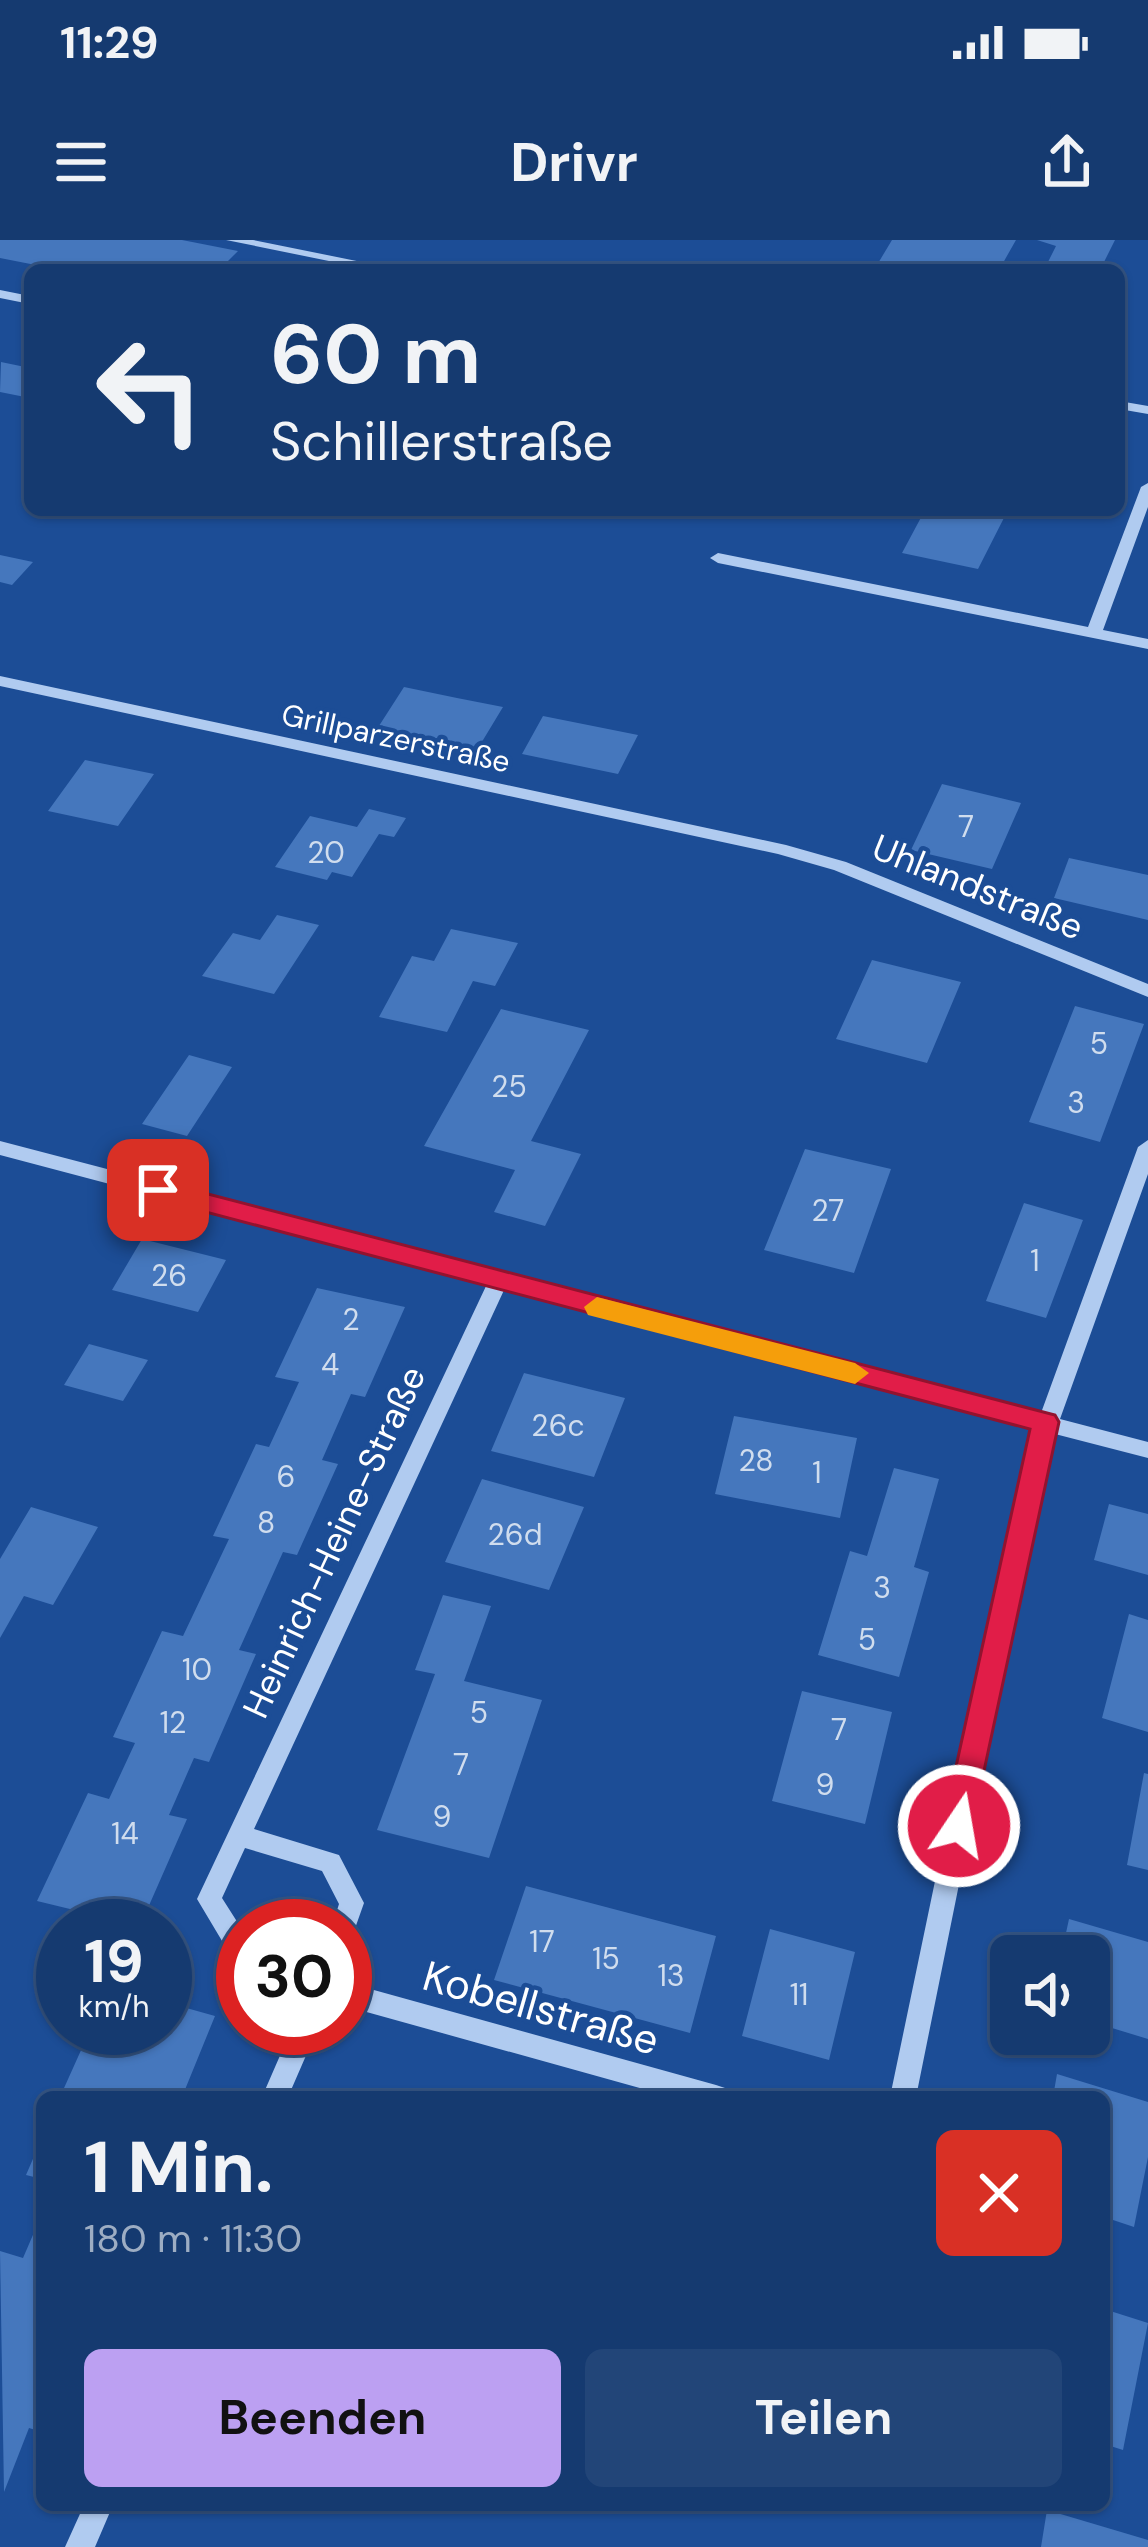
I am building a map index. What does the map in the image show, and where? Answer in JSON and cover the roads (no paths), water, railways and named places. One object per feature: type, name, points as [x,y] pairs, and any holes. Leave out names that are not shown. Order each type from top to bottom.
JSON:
[{"type":"street","points":[[232,240],[362,264]]},
{"type":"street","points":[[1094,633],[1148,487]]},
{"type":"street","points":[[718,558],[1148,644]]},
{"type":"street","name":"Grillparzerstraße","points":[[0,681],[781,849]]},
{"type":"street","name":"Uhlandstraße","points":[[781,849],[840,866],[1148,991]]},
{"type":"street","points":[[904,2091],[1033,1464],[1148,1147]]},
{"type":"street","points":[[0,1148],[1148,1450]]},
{"type":"street","name":"Heinrich-Heine-Straße","points":[[216,1910],[209,1899],[498,1282]]},
{"type":"street","points":[[239,1835],[331,1863],[350,1899]]},
{"type":"street","name":"Kobellstraße","points":[[372,2001],[694,2091]]},
{"type":"street","points":[[278,2091],[293,2055]]},
{"type":"street","points":[[80,2547],[95,2511]]}]
